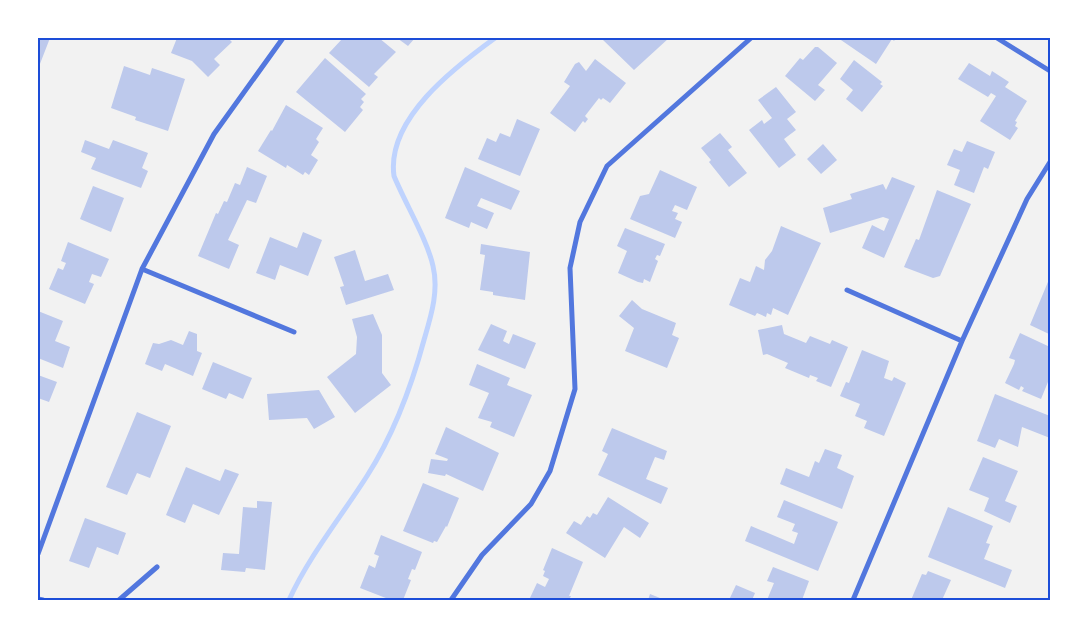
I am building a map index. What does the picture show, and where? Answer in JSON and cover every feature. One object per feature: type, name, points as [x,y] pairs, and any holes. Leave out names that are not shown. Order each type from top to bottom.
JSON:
[{"type":"street","points":[[38,554],[142,269],[214,134],[283,38]]},
{"type":"street","points":[[451,600],[482,555],[531,504],[550,471],[575,389],[570,268],[580,222],[607,166],[750,38]]},
{"type":"street","points":[[997,38],[1050,71]]},
{"type":"street","points":[[853,600],[962,341],[1027,199],[1050,162]]},
{"type":"street","points":[[142,269],[294,332]]},
{"type":"street","points":[[847,290],[962,341]]},
{"type":"street","points":[[120,600],[157,567]]},
{"type":"street","points":[[38,599],[43,600]]},
{"type":"building","points":[[38,38],[50,38],[38,69]]},
{"type":"building","points":[[177,38],[228,38],[232,42],[214,59],[220,65],[208,77],[192,61],[171,53]]},
{"type":"building","points":[[343,38],[379,38],[396,52],[374,74],[378,77],[369,87],[329,53]]},
{"type":"building","points":[[397,38],[415,38],[408,46]]},
{"type":"building","points":[[606,38],[669,38],[634,70],[603,40]]},
{"type":"building","points":[[838,38],[896,38],[894,41],[892,39],[876,64]]},
{"type":"building","points":[[815,47],[818,47],[837,63],[818,85],[825,90],[815,101],[785,76],[800,58],[803,60]]},
{"type":"building","points":[[325,58],[366,94],[361,99],[364,102],[360,107],[363,110],[345,132],[296,92]]},
{"type":"building","points":[[595,59],[626,83],[610,103],[603,98],[601,100],[599,98],[585,116],[588,119],[585,123],[583,121],[575,132],[550,113],[570,86],[564,82],[575,64],[579,62],[586,71]]},
{"type":"building","points":[[854,60],[882,82],[880,84],[883,86],[862,112],[846,99],[853,90],[840,79]]},
{"type":"building","points":[[969,63],[990,76],[992,71],[1009,82],[1005,87],[1027,101],[1015,121],[1017,122],[1015,126],[1018,128],[1010,140],[980,121],[996,96],[991,93],[988,97],[958,79]]},
{"type":"building","points":[[124,66],[150,75],[152,68],[185,79],[168,131],[135,120],[136,117],[111,108]]},
{"type":"building","points":[[776,87],[796,112],[787,119],[796,130],[784,139],[796,155],[779,168],[749,130],[762,120],[764,124],[772,118],[758,100]]},
{"type":"building","points":[[286,105],[323,128],[316,139],[319,142],[311,155],[318,160],[309,175],[305,172],[303,175],[287,165],[286,168],[258,151],[272,131]]},
{"type":"building","points":[[517,119],[540,129],[520,176],[478,159],[487,138],[496,142],[500,133],[510,137]]},
{"type":"building","points":[[720,133],[732,147],[728,150],[747,173],[729,187],[709,162],[711,160],[701,148]]},
{"type":"building","points":[[85,140],[109,149],[113,140],[148,153],[142,168],[148,171],[141,188],[91,169],[96,158],[81,152]]},
{"type":"building","points":[[967,141],[995,152],[988,169],[984,167],[974,193],[954,185],[960,170],[947,165],[954,149],[962,152]]},
{"type":"building","points":[[823,144],[837,160],[821,174],[807,159]]},
{"type":"building","points":[[247,167],[267,176],[256,203],[247,200],[228,240],[239,245],[229,269],[198,256],[216,213],[218,214],[224,201],[227,202],[235,183],[240,185]]},
{"type":"building","points":[[465,167],[520,191],[511,210],[481,198],[477,206],[494,213],[487,229],[471,222],[469,228],[445,218]]},
{"type":"building","points":[[660,170],[697,187],[687,210],[675,205],[672,211],[678,213],[675,219],[682,222],[675,238],[630,219],[640,196],[649,194]]},
{"type":"building","points":[[892,177],[915,186],[884,258],[862,248],[872,225],[884,231],[889,219],[883,217],[830,233],[823,208],[852,199],[850,194],[883,184],[886,190]]},
{"type":"building","points":[[93,186],[124,198],[111,232],[80,219]]},
{"type":"building","points":[[937,190],[971,204],[940,276],[933,278],[904,267],[916,239],[919,240]]},
{"type":"building","points":[[781,226],[821,243],[788,315],[773,308],[771,315],[767,313],[766,317],[757,313],[755,316],[729,305],[740,278],[750,282],[756,266],[764,270],[765,260],[772,251]]},
{"type":"building","points":[[625,228],[665,244],[660,256],[657,255],[655,259],[658,261],[650,282],[644,279],[643,283],[638,282],[618,273],[627,251],[617,246]]},
{"type":"building","points":[[303,232],[322,240],[308,276],[280,265],[275,280],[256,273],[270,237],[297,248]]},
{"type":"building","points":[[68,242],[109,259],[101,277],[92,274],[89,282],[94,284],[85,304],[49,289],[58,268],[63,270],[66,263],[61,261]]},
{"type":"building","points":[[481,244],[530,252],[525,300],[493,295],[493,292],[480,290],[485,255],[480,254]]},
{"type":"building","points":[[355,250],[365,281],[388,274],[394,290],[346,305],[340,287],[344,286],[334,257]]},
{"type":"building","points":[[1050,277],[1050,334],[1049,334],[1030,325]]},
{"type":"building","points":[[632,300],[642,309],[676,323],[672,335],[679,338],[667,368],[625,351],[634,328],[619,316]]},
{"type":"building","points":[[38,311],[63,321],[55,341],[70,347],[63,368],[38,358],[40,325],[38,324]]},
{"type":"building","points":[[373,314],[382,335],[382,373],[391,385],[355,413],[327,377],[356,354],[357,337],[352,319]]},
{"type":"building","points":[[491,324],[507,331],[503,341],[509,344],[513,334],[536,343],[525,369],[478,350]]},
{"type":"building","points":[[782,325],[784,334],[806,343],[810,336],[830,344],[832,340],[848,347],[831,387],[816,381],[818,378],[810,375],[809,378],[785,368],[788,363],[767,354],[763,355],[758,330]]},
{"type":"building","points":[[189,331],[197,334],[197,351],[202,353],[193,376],[165,364],[162,371],[145,364],[153,343],[159,344],[171,340],[183,345]]},
{"type":"building","points":[[1020,333],[1050,347],[1050,377],[1041,399],[1022,391],[1024,388],[1021,386],[1019,390],[1005,383],[1015,360],[1009,358]]},
{"type":"building","points":[[862,350],[889,361],[884,378],[892,381],[894,377],[906,383],[884,436],[864,428],[867,421],[855,416],[860,404],[840,396],[846,382],[849,383]]},
{"type":"building","points":[[213,362],[252,378],[243,399],[229,393],[226,399],[202,389]]},
{"type":"building","points":[[477,364],[510,378],[507,385],[532,395],[514,437],[490,427],[492,422],[478,418],[489,393],[469,385]]},
{"type":"building","points":[[38,375],[57,382],[49,402],[38,398]]},
{"type":"building","points":[[319,390],[335,417],[314,429],[307,418],[269,420],[267,394]]},
{"type":"building","points":[[995,394],[1050,416],[1050,438],[1022,427],[1018,447],[999,439],[995,448],[977,441]]},
{"type":"building","points":[[137,412],[171,426],[150,478],[137,473],[127,495],[106,487]]},
{"type":"building","points":[[446,427],[499,453],[483,491],[446,474],[445,476],[428,473],[431,459],[447,461],[448,459],[435,454]]},
{"type":"building","points":[[612,428],[667,451],[664,460],[655,457],[646,479],[668,488],[661,504],[598,475],[608,454],[602,451]]},
{"type":"building","points":[[825,449],[842,455],[837,468],[854,476],[842,509],[780,484],[786,468],[809,477],[815,461],[819,463]]},
{"type":"building","points":[[983,457],[1018,471],[1005,501],[1017,506],[1010,523],[984,511],[989,498],[969,490]]},
{"type":"building","points":[[186,467],[220,481],[225,469],[239,474],[219,515],[193,504],[185,523],[166,515]]},
{"type":"building","points":[[423,483],[459,498],[447,527],[437,542],[434,541],[433,543],[403,531]]},
{"type":"building","points":[[608,497],[649,523],[640,538],[624,527],[605,558],[566,533],[574,521],[581,525],[587,516],[590,518],[593,513],[597,515]]},
{"type":"building","points":[[784,500],[838,522],[818,571],[745,541],[751,526],[794,544],[798,533],[792,531],[795,524],[777,517]]},
{"type":"building","points":[[257,501],[272,502],[265,570],[246,568],[245,572],[221,570],[223,553],[239,554],[243,507],[257,508]]},
{"type":"building","points":[[948,507],[993,526],[986,543],[990,544],[984,559],[1012,570],[1005,588],[928,557]]},
{"type":"building","points":[[85,518],[126,533],[118,555],[97,547],[89,568],[69,561]]},
{"type":"building","points":[[381,535],[422,552],[415,570],[412,569],[408,579],[411,580],[403,600],[391,600],[360,588],[369,565],[375,568],[379,556],[374,554]]},
{"type":"building","points":[[552,548],[583,562],[569,596],[571,596],[569,600],[529,600],[537,583],[545,587],[549,579],[543,576],[545,571],[543,570]]},
{"type":"building","points":[[773,567],[809,581],[802,600],[767,600],[774,583],[767,581]]},
{"type":"building","points":[[928,571],[951,580],[942,600],[911,600],[922,574],[926,575]]},
{"type":"building","points":[[736,585],[755,593],[752,600],[729,600]]},
{"type":"building","points":[[650,594],[665,600],[648,600]]},
{"type":"waterway","points":[[289,600],[306,568],[367,476],[385,444],[407,393],[432,313],[435,275],[430,255],[394,176],[394,155],[401,134],[412,115],[443,79],[495,38]]}]
